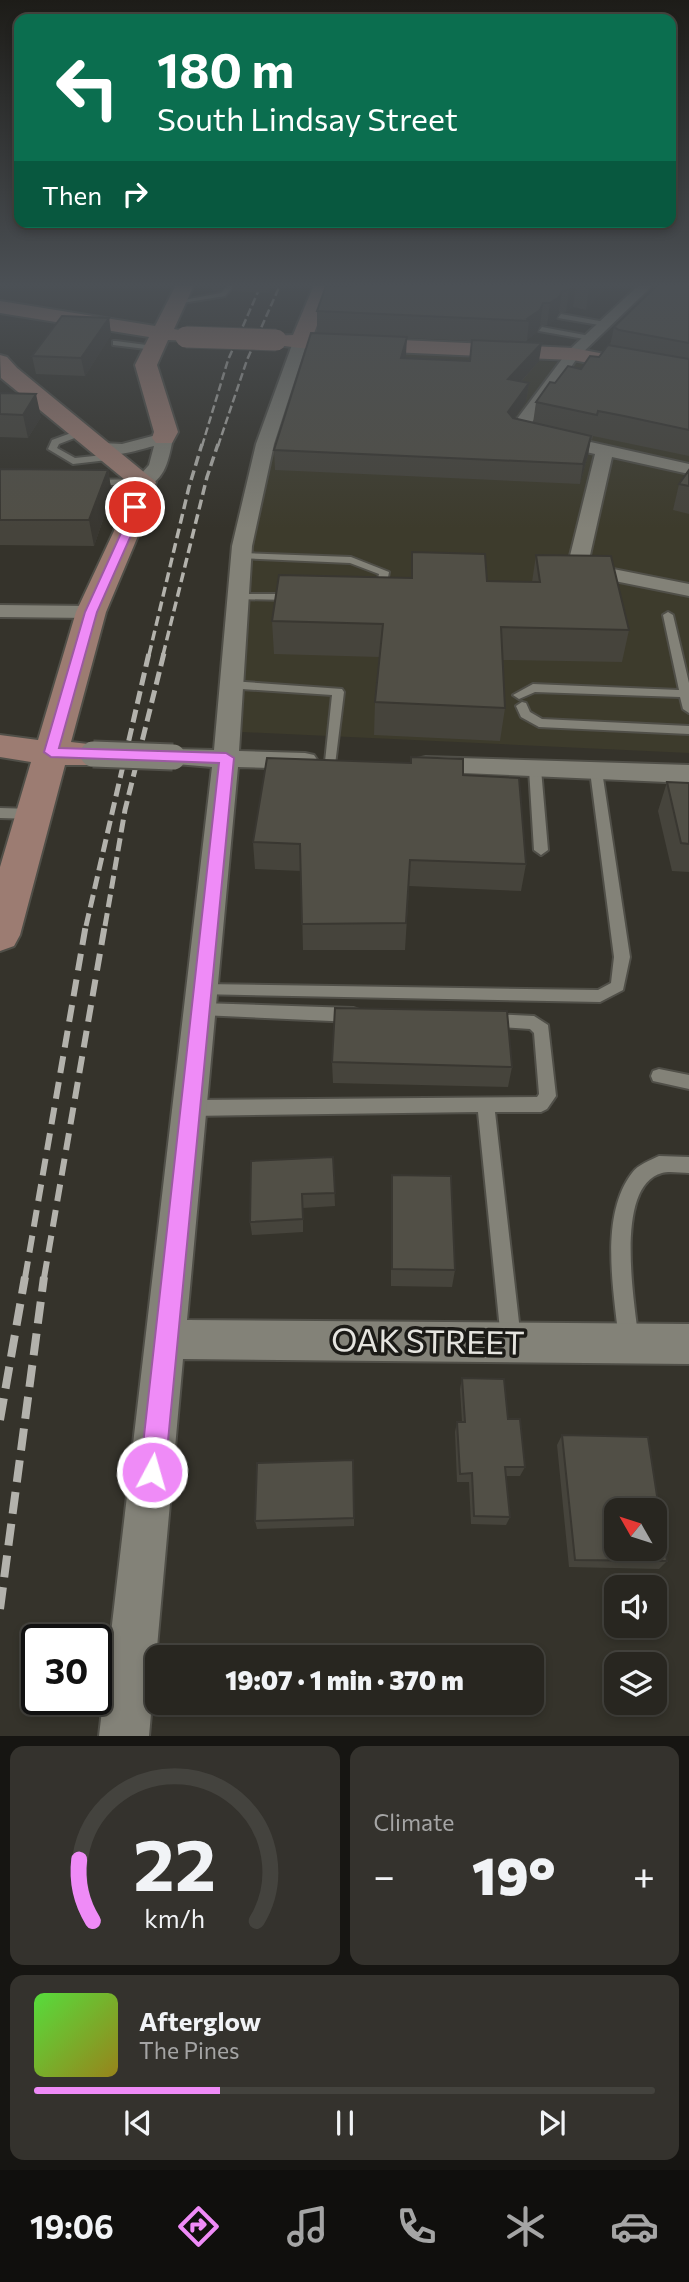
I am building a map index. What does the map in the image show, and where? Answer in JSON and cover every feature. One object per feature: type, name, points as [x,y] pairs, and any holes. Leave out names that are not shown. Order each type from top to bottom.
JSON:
[{"type":"street","points":[[0,935],[91,612],[127,531],[143,482],[158,467],[166,432],[146,366]]},
{"type":"street","points":[[124,1736],[202,999],[226,758],[242,556],[282,366]]},
{"type":"street","points":[[564,366],[517,431],[689,469]]},
{"type":"street","points":[[636,366],[689,376]]},
{"type":"street","points":[[6,373],[143,482]]},
{"type":"street","points":[[99,445],[122,449],[164,438]]},
{"type":"street","points":[[605,450],[577,568],[689,590]]},
{"type":"street","points":[[0,611],[91,612]]},
{"type":"street","points":[[0,746],[93,754],[358,763]]},
{"type":"street","points":[[399,764],[689,774]]},
{"type":"street","name":"OAK STREET","points":[[166,1340],[241,1338],[689,1345]]},
{"type":"lane","points":[[84,483],[143,482]]},
{"type":"lane","points":[[242,556],[351,560],[384,572],[377,593],[363,596]]},
{"type":"lane","points":[[238,597],[298,597]]},
{"type":"lane","points":[[668,615],[689,709]]},
{"type":"lane","points":[[674,645],[689,648]]},
{"type":"lane","points":[[231,685],[338,692],[331,762]]},
{"type":"lane","points":[[686,694],[533,688],[520,701],[525,714],[539,723],[689,730]]},
{"type":"lane","points":[[535,769],[541,850]]},
{"type":"lane","points":[[202,999],[395,993],[600,996],[618,986],[622,957],[596,771]]},
{"type":"lane","points":[[0,813],[33,814]]},
{"type":"lane","points":[[202,999],[367,1016]]},
{"type":"lane","points":[[190,1108],[541,1104],[548,1096],[542,1030],[534,1023],[479,1020]]},
{"type":"lane","points":[[659,1076],[689,1082]]},
{"type":"lane","points":[[486,1104],[511,1342]]},
{"type":"lane","points":[[629,1344],[621,1229],[627,1193],[640,1173],[673,1161],[689,1165]]},
{"type":"shaded area","points":[[296,366],[689,366],[689,753],[242,732],[253,521]]},
{"type":"building","points":[[301,366],[520,366],[508,379],[529,383],[508,412],[513,418],[591,436],[583,464],[274,450]]},
{"type":"building","points":[[568,366],[581,369],[583,366],[689,366],[689,430],[598,411],[597,415],[536,402],[550,382],[555,383]]},
{"type":"building","points":[[0,393],[36,394],[23,415],[0,414]]},
{"type":"building","points":[[0,469],[108,470],[89,520],[0,520]]},
{"type":"building","points":[[689,470],[689,486],[679,484]]},
{"type":"building","points":[[412,552],[485,554],[487,581],[540,582],[536,555],[611,556],[629,630],[501,627],[505,708],[375,702],[383,624],[272,621],[279,575],[412,578]]},
{"type":"building","points":[[411,757],[463,759],[463,775],[519,778],[526,864],[410,860],[406,923],[302,924],[300,844],[253,842],[267,758],[411,763]]},
{"type":"building","points":[[667,782],[689,783],[689,844],[681,843]]},
{"type":"building","points":[[335,1008],[507,1011],[512,1067],[332,1062]]},
{"type":"building","points":[[333,1157],[335,1193],[302,1194],[303,1219],[250,1222],[251,1161]]},
{"type":"building","points":[[392,1175],[451,1176],[455,1270],[392,1269]]},
{"type":"building","points":[[462,1378],[504,1379],[508,1419],[520,1419],[525,1467],[505,1467],[510,1517],[474,1516],[472,1473],[460,1474],[457,1422],[465,1422]]},
{"type":"building","points":[[562,1435],[648,1437],[657,1498],[604,1498],[604,1560],[575,1560]]},
{"type":"building","points":[[353,1460],[354,1518],[255,1521],[257,1463]]},
{"type":"railway","points":[[202,446],[226,366]]},
{"type":"railway","points":[[218,446],[245,366]]},
{"type":"railway","points":[[149,655],[189,487],[202,444]]},
{"type":"railway","points":[[163,655],[207,477],[218,444]]},
{"type":"railway","points":[[86,926],[149,653]]},
{"type":"railway","points":[[105,926],[125,810],[164,653]]},
{"type":"railway","points":[[25,1278],[86,924]]},
{"type":"railway","points":[[44,1278],[105,924]]},
{"type":"railway","points":[[0,1420],[25,1277]]},
{"type":"railway","points":[[0,1609],[44,1277]]},
{"type":"route","points":[[135,507],[91,612],[51,752],[226,758],[152,1472]]}]
